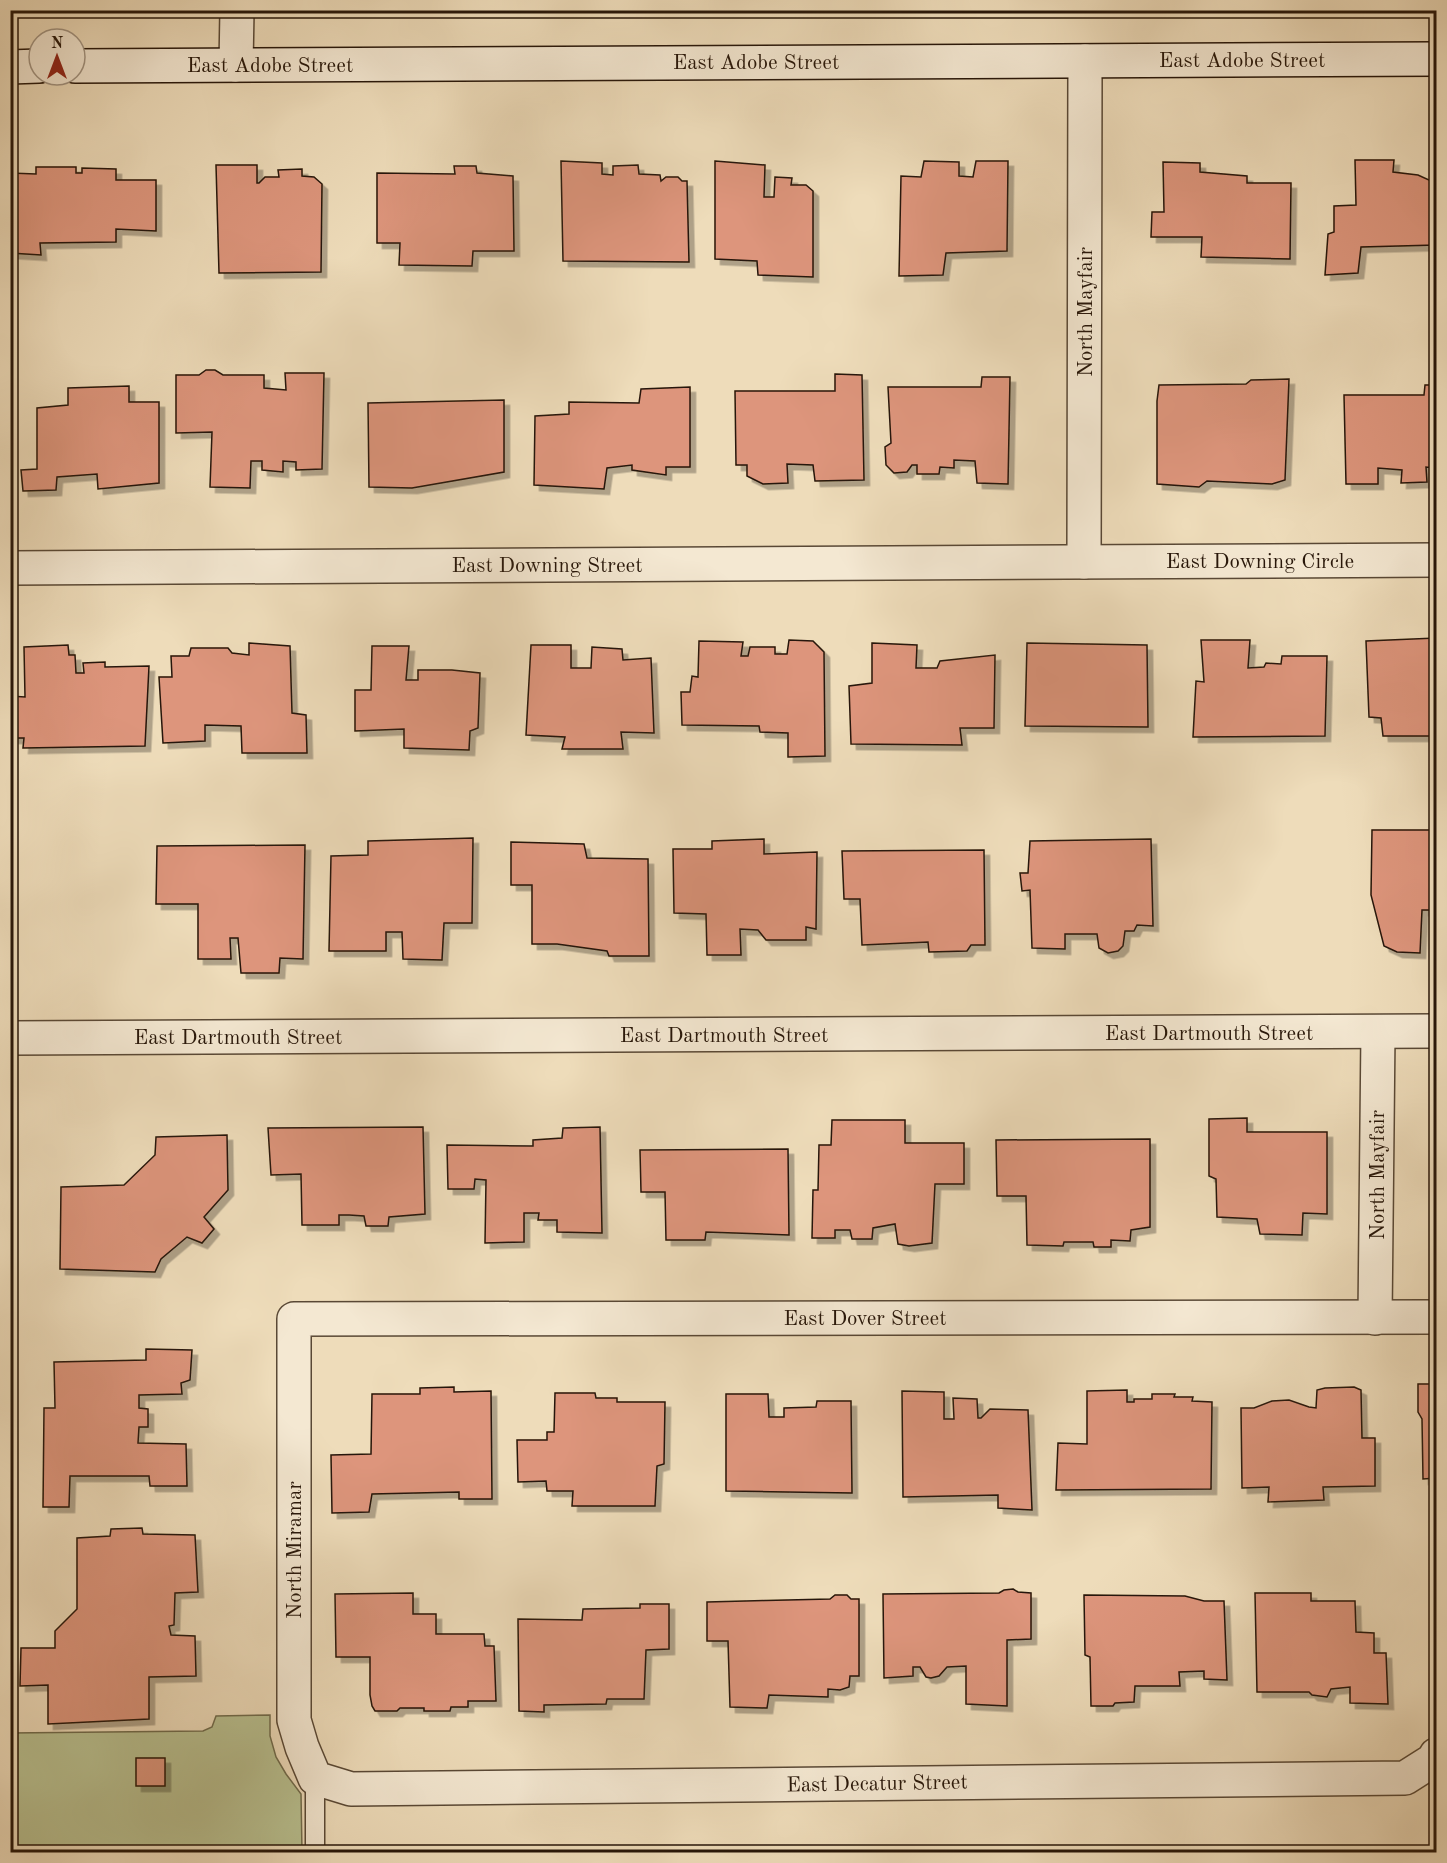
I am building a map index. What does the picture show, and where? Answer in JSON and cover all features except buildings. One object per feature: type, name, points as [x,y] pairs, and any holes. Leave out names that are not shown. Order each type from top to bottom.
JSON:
[{"type":"street","points":[[237,10],[237,65]]},
{"type":"street","name":"East Adobe Street","points":[[87,66],[1437,59]]},
{"type":"street","name":"North Mayfair","points":[[1084,562],[1085,61]]},
{"type":"street","points":[[10,66],[27,66]]},
{"type":"street","name":"East Downing Circle","points":[[1084,562],[1437,560]]},
{"type":"street","name":"East Downing Street","points":[[10,568],[1084,562]]},
{"type":"street","name":"East Dartmouth Street","points":[[10,1038],[1437,1031]]},
{"type":"street","name":"North Mayfair","points":[[1376,1318],[1378,1032]]},
{"type":"street","name":"East Dover Street","points":[[294,1319],[1437,1317]]},
{"type":"street","name":"North Miramar","points":[[294,1319],[294,1720],[315,1778]]},
{"type":"street","name":"East Decatur Street","points":[[315,1778],[351,1789],[1405,1778],[1436,1757]]},
{"type":"lane","points":[[315,1778],[315,1852]]},
{"type":"green space","points":[[270,1715],[270,1736],[276,1757],[301,1794],[302,1852],[11,1852],[10,1733],[203,1731],[212,1727],[216,1716]]}]
